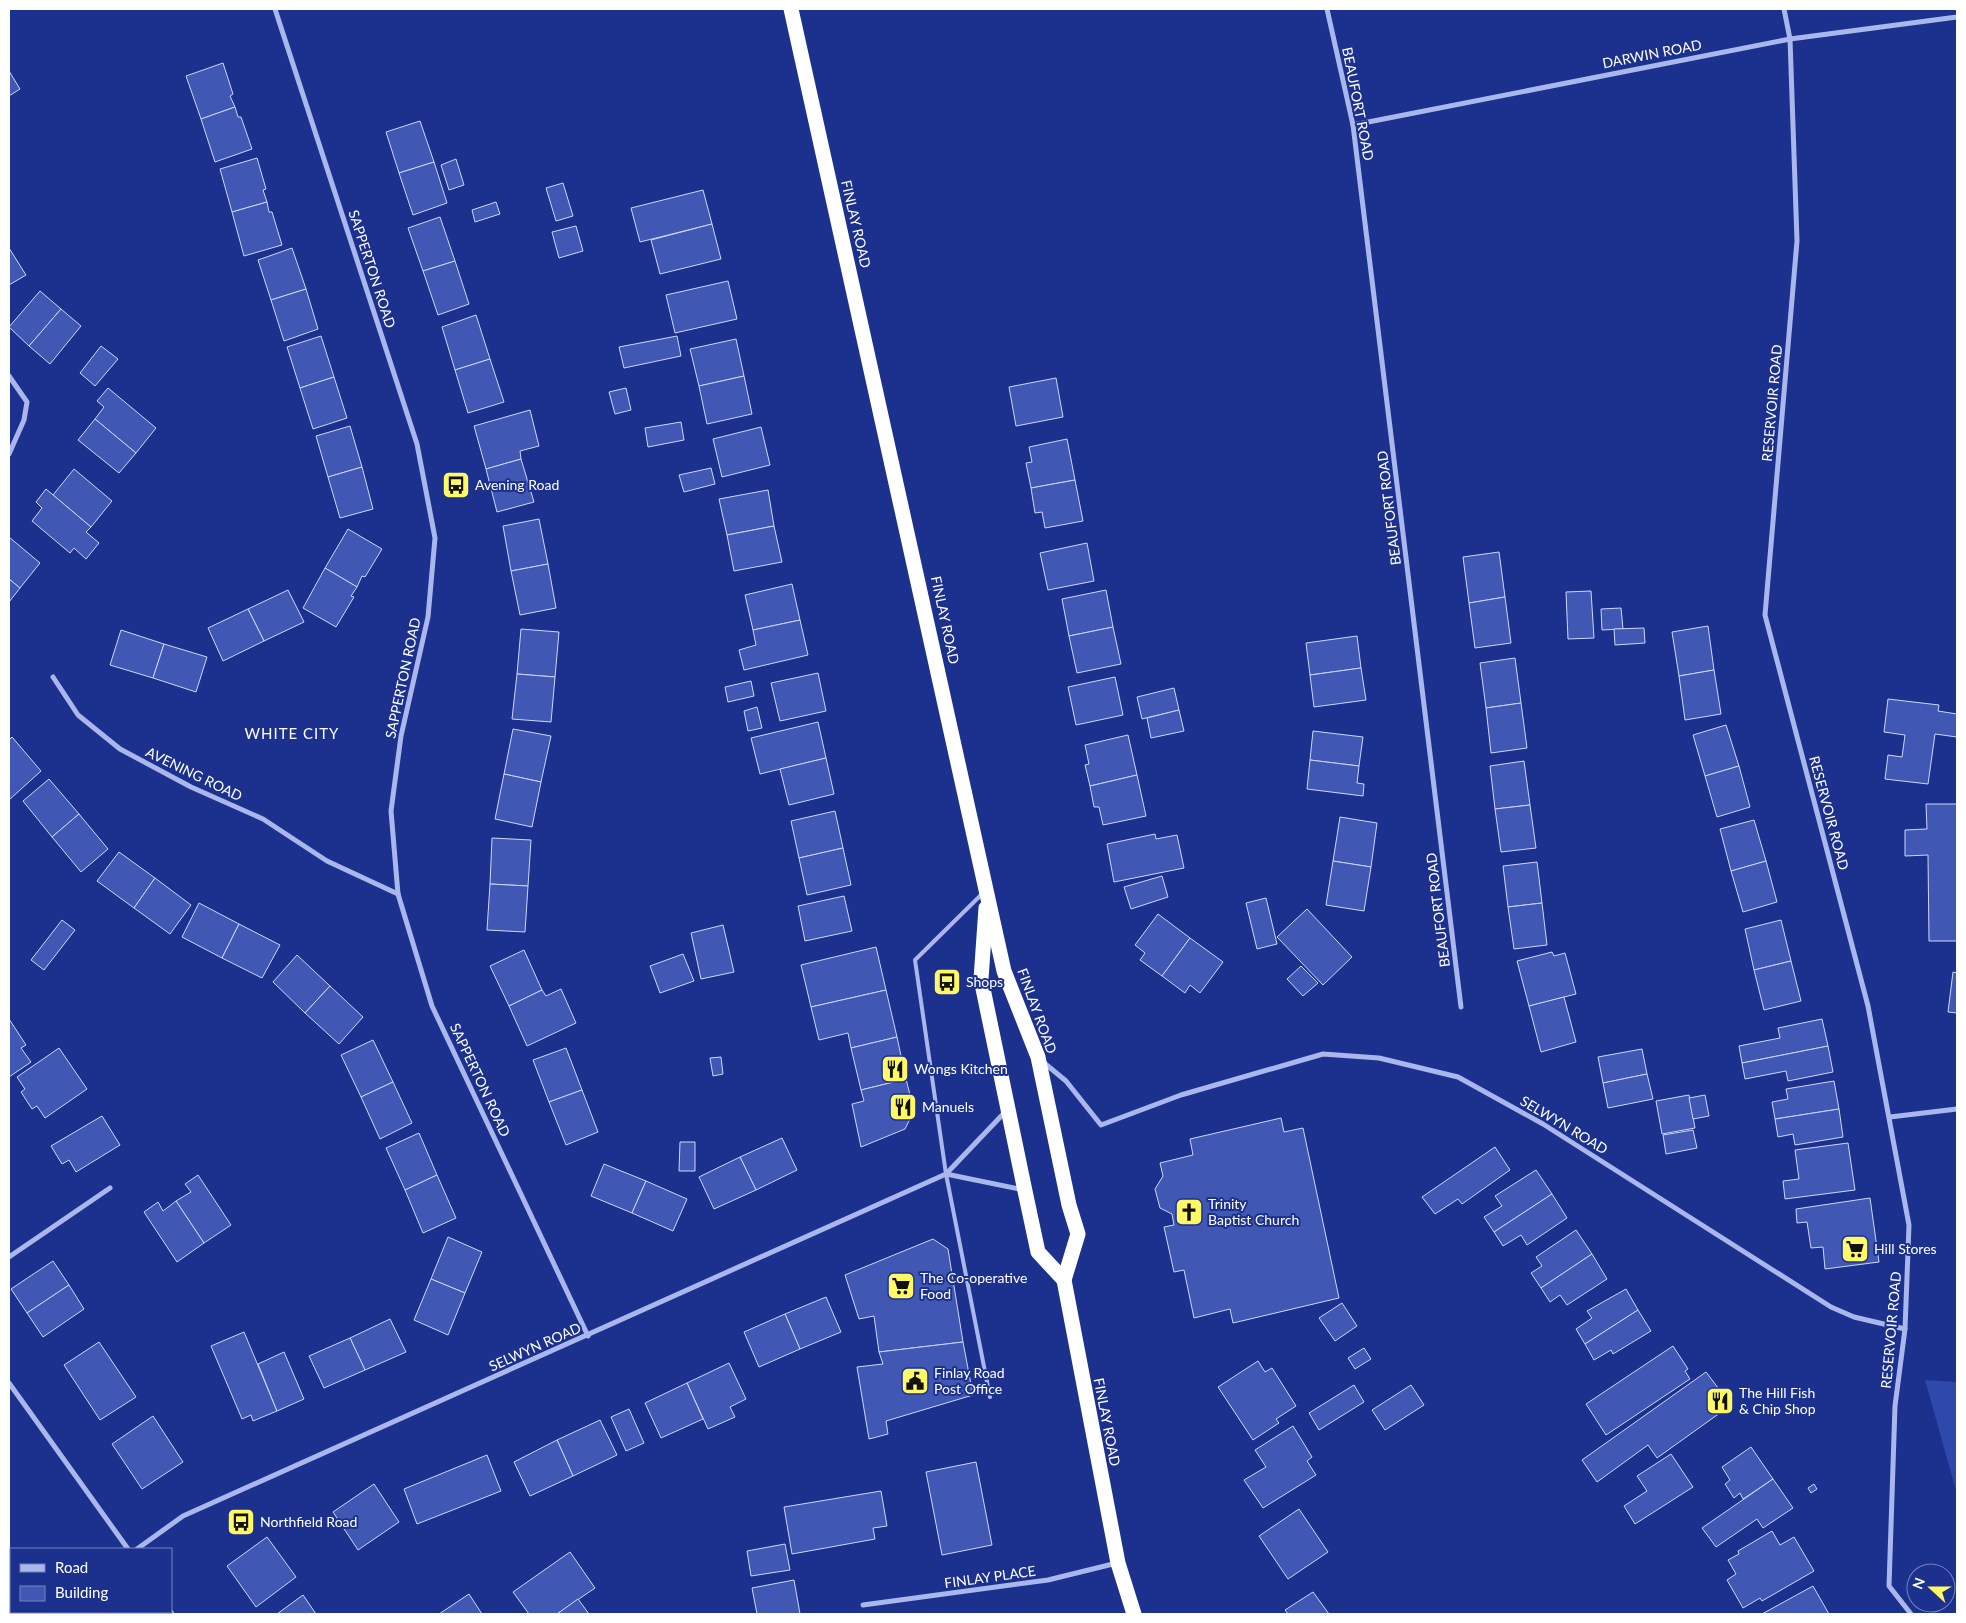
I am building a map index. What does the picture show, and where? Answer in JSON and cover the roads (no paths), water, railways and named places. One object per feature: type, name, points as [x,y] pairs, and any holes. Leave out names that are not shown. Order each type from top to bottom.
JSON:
[{"type":"highway","name":"FINLAY ROAD","points":[[791,9],[1004,971],[1038,1058],[1069,1205],[1078,1234],[1064,1280],[1118,1563],[1134,1614]]},
{"type":"highway","points":[[987,889],[981,979],[1038,1252],[1064,1280]]},
{"type":"street","name":"SAPPERTON ROAD","points":[[275,9],[417,444],[435,538],[428,617],[401,736],[391,811],[398,894],[432,1006],[588,1336]]},
{"type":"street","name":"BEAUFORT ROAD","points":[[1327,9],[1353,125],[1461,1008]]},
{"type":"street","name":"RESERVOIR ROAD","points":[[1784,9],[1790,38],[1798,241],[1765,615],[1868,1006],[1909,1225],[1905,1329],[1895,1406],[1889,1586],[1911,1614]]},
{"type":"street","name":"DARWIN ROAD","points":[[1353,125],[1790,38],[1957,17]]},
{"type":"street","points":[[9,376],[27,402],[24,420],[9,454]]},
{"type":"street","name":"AVENING ROAD","points":[[53,677],[78,715],[120,749],[192,787],[263,819],[327,860],[398,894]]},
{"type":"street","name":"SELWYN ROAD","points":[[1038,1058],[1066,1081],[1101,1125],[1182,1095],[1323,1054],[1379,1058],[1458,1077],[1543,1124],[1832,1307],[1854,1317],[1905,1329]]},
{"type":"street","name":"SELWYN ROAD","points":[[138,1548],[183,1516],[946,1174],[1008,1109]]},
{"type":"street","points":[[1890,1117],[1957,1109]]},
{"type":"street","points":[[946,1174],[1025,1190]]},
{"type":"street","points":[[9,1257],[110,1188]]},
{"type":"street","points":[[9,1383],[127,1548]]},
{"type":"street","name":"FINLAY PLACE","points":[[863,1605],[1048,1580],[1118,1563]]},
{"type":"lane","points":[[987,889],[915,960],[946,1174],[990,1397]]},
{"type":"place","name":"Avening Road","points":[[456,485]]},
{"type":"place","name":"Shops","points":[[947,982]]},
{"type":"place","name":"Wongs Kitchen","points":[[895,1069]]},
{"type":"place","name":"Manuels","points":[[903,1107]]},
{"type":"place","name":"Trinity Baptist Church","points":[[1189,1212]]},
{"type":"place","name":"Hill Stores","points":[[1855,1249]]},
{"type":"place","name":"The Co-operative Food","points":[[901,1286]]},
{"type":"place","name":"Finlay Road Post Office","points":[[915,1381]]},
{"type":"place","name":"The Hill Fish & Chip Shop","points":[[1720,1401]]},
{"type":"place","name":"Northfield Road","points":[[241,1522]]},
{"type":"district","name":"WHITE CITY","points":[[292,734]]}]
